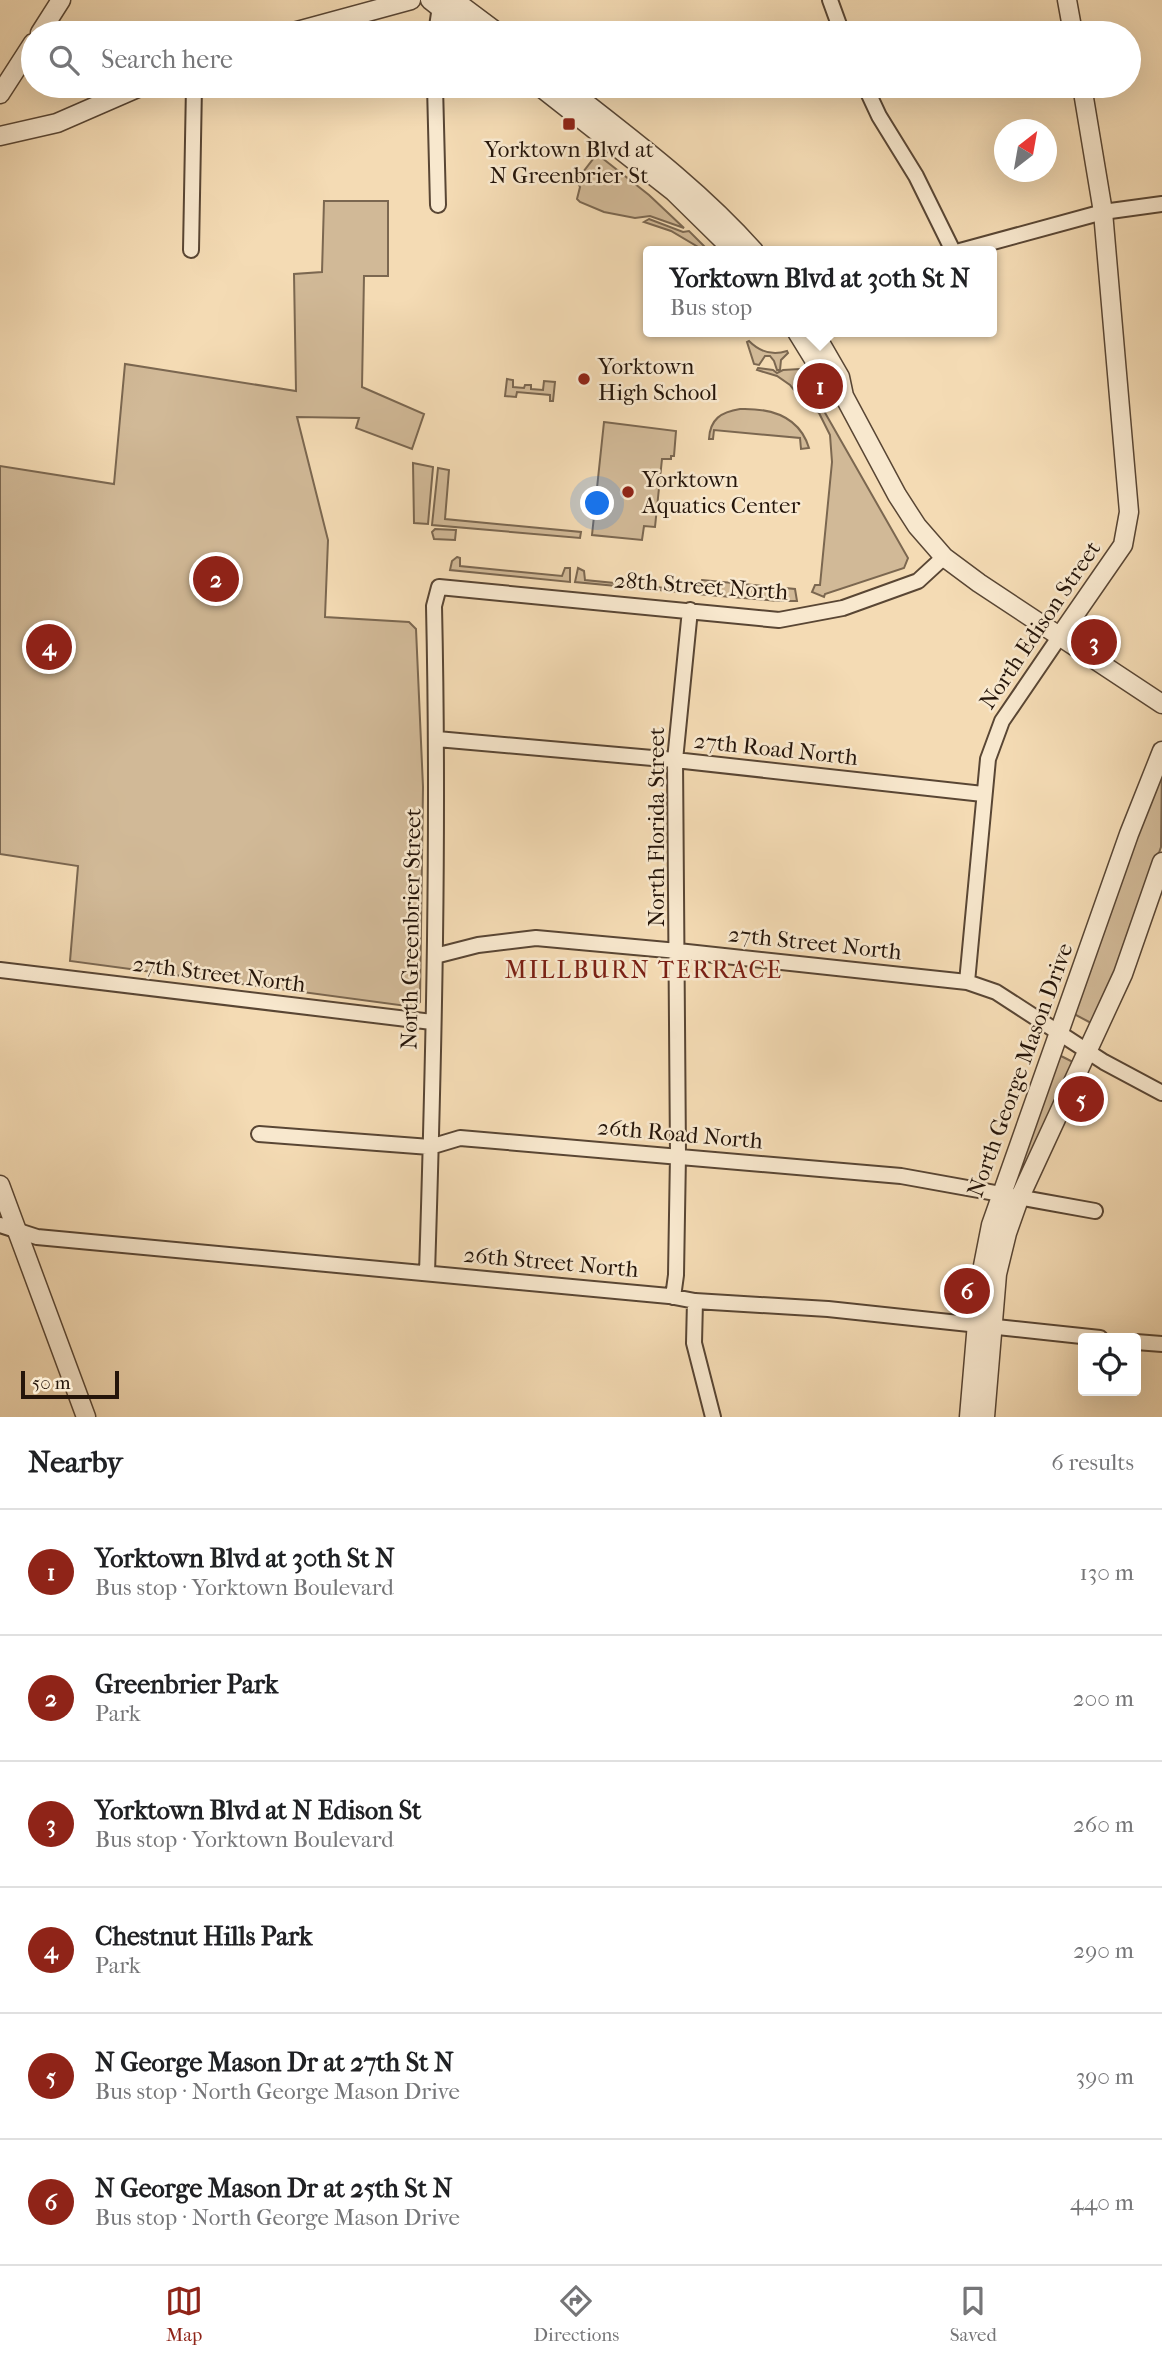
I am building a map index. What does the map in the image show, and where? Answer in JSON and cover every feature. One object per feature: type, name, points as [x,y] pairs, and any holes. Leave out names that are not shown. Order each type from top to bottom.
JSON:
[{"type":"street","points":[[48,21],[61,0]]},
{"type":"street","points":[[334,21],[411,0]]},
{"type":"street","points":[[830,0],[838,21]]},
{"type":"street","points":[[1067,0],[1071,21]]},
{"type":"street","points":[[438,21],[441,2]]},
{"type":"street","points":[[441,2],[460,21]]},
{"type":"street","points":[[441,2],[476,21]]},
{"type":"street","points":[[0,94],[21,62]]},
{"type":"street","points":[[0,136],[57,123],[114,98]]},
{"type":"street","points":[[191,250],[194,98]]},
{"type":"street","points":[[435,98],[438,205]]},
{"type":"street","points":[[554,98],[674,192],[729,246]]},
{"type":"street","points":[[579,98],[684,180],[749,246]]},
{"type":"street","points":[[871,98],[916,176],[951,246]]},
{"type":"street","name":"North Edison Street","points":[[967,982],[988,759],[1002,721],[1123,545],[1129,512],[1103,212],[1084,98]]},
{"type":"street","points":[[978,246],[1103,212],[1162,204]]},
{"type":"street","points":[[813,337],[829,384],[844,396],[897,495],[917,526],[944,557],[1162,704]]},
{"type":"street","name":"28th Street North","points":[[439,587],[779,620],[843,608],[919,581],[944,557]]},
{"type":"street","name":"North Greenbrier Street","points":[[426,1273],[435,956],[437,739],[434,607],[439,587]]},
{"type":"street","name":"North Florida Street","points":[[673,1297],[676,1275],[678,1155],[675,760],[690,610]]},
{"type":"street","name":"27th Road North","points":[[437,739],[675,760],[983,794]]},
{"type":"street","name":"North George Mason Drive","points":[[985,1417],[981,1276],[991,1225],[1129,834],[1162,751]]},
{"type":"street","name":"North George Mason Drive","points":[[969,1417],[984,1327],[1007,1233],[1019,1199],[1123,974],[1162,862]]},
{"type":"street","name":"27th Street North","points":[[435,956],[478,945],[536,938],[967,982],[996,992],[1088,1051],[1162,1093]]},
{"type":"street","name":"27th Street North","points":[[0,970],[432,1022]]},
{"type":"street","name":"26th Road North","points":[[259,1134],[430,1147],[460,1138],[678,1155],[901,1177],[1095,1211]]},
{"type":"street","points":[[0,1185],[9,1228],[86,1417]]},
{"type":"street","name":"26th Street North","points":[[9,1228],[37,1237],[695,1301],[828,1310],[1078,1336]]},
{"type":"street","points":[[695,1301],[694,1343],[712,1417]]},
{"type":"street","points":[[1141,1342],[1162,1344]]},
{"type":"shaded area","points":[[597,154],[649,195],[684,228],[650,216],[635,218],[604,212],[580,202],[577,199],[580,187],[577,180]]},
{"type":"shaded area","points":[[324,201],[388,201],[388,276],[364,276],[362,387],[424,414],[412,449],[356,428],[359,418],[297,417],[328,540],[325,617],[409,622],[416,629],[423,787],[420,1002],[414,1007],[70,961],[78,866],[0,854],[0,466],[114,484],[125,364],[296,391],[294,274],[322,272]]},
{"type":"shaded area","points":[[649,219],[683,232],[689,231],[704,246],[696,246],[671,231],[644,222]]},
{"type":"shaded area","points":[[747,342],[767,352],[787,351],[781,360],[780,370],[777,370],[770,356],[765,356],[759,365],[754,364]]},
{"type":"shaded area","points":[[758,368],[777,373],[800,369],[908,558],[904,568],[825,594],[824,597],[812,592],[815,585],[820,585],[832,462],[830,435],[819,413],[801,399],[790,385],[777,376],[757,370]]},
{"type":"shaded area","points":[[507,379],[513,380],[513,387],[524,388],[525,385],[531,385],[531,389],[543,390],[544,381],[555,382],[553,401],[550,401],[550,395],[517,392],[516,397],[505,396]]},
{"type":"shaded area","points":[[740,409],[772,412],[791,421],[809,448],[801,449],[800,438],[714,430],[713,439],[709,439],[712,426],[718,418],[727,412]]},
{"type":"shaded area","name":"Yorktown Aquatics Center","points":[[604,422],[676,431],[674,456],[671,456],[671,459],[662,459],[655,527],[644,526],[642,540],[592,535]]},
{"type":"shaded area","points":[[413,463],[433,467],[428,524],[414,523]]},
{"type":"shaded area","points":[[438,468],[449,470],[445,519],[581,532],[580,538],[432,525]]},
{"type":"shaded area","points":[[435,529],[456,530],[455,540],[434,539],[432,532]]},
{"type":"shaded area","points":[[460,558],[460,566],[562,576],[565,568],[570,568],[570,582],[450,570],[452,561]]},
{"type":"shaded area","points":[[578,568],[584,571],[585,580],[675,589],[679,579],[679,592],[575,582]]},
{"type":"shaded area","points":[[702,580],[795,589],[797,601],[698,594]]},
{"type":"shaded area","points":[[1162,761],[1161,847],[1122,959],[1093,1024],[1074,1014]]},
{"type":"shaded area","points":[[1061,1056],[1073,1062],[1023,1173],[1019,1172],[1058,1059]]},
{"type":"place","name":"Yorktown Blvd at N Greenbrier St","points":[[569,124]]},
{"type":"place","name":"Yorktown High School","points":[[584,379]]},
{"type":"place","name":"Yorktown Blvd at 30th St N","points":[[820,386]]},
{"type":"place","name":"Yorktown Aquatics Center","points":[[628,492]]},
{"type":"place","name":"Greenbrier Park","points":[[216,579]]},
{"type":"place","name":"Yorktown Blvd at N Edison St","points":[[1094,642]]},
{"type":"place","name":"Chestnut Hills Park","points":[[49,647]]},
{"type":"place","name":"N George Mason Dr at 27th St N","points":[[1081,1099]]},
{"type":"place","name":"N George Mason Dr at 25th St N","points":[[967,1291]]},
{"type":"district","name":"MILLBURN TERRACE","points":[[644,970]]}]
